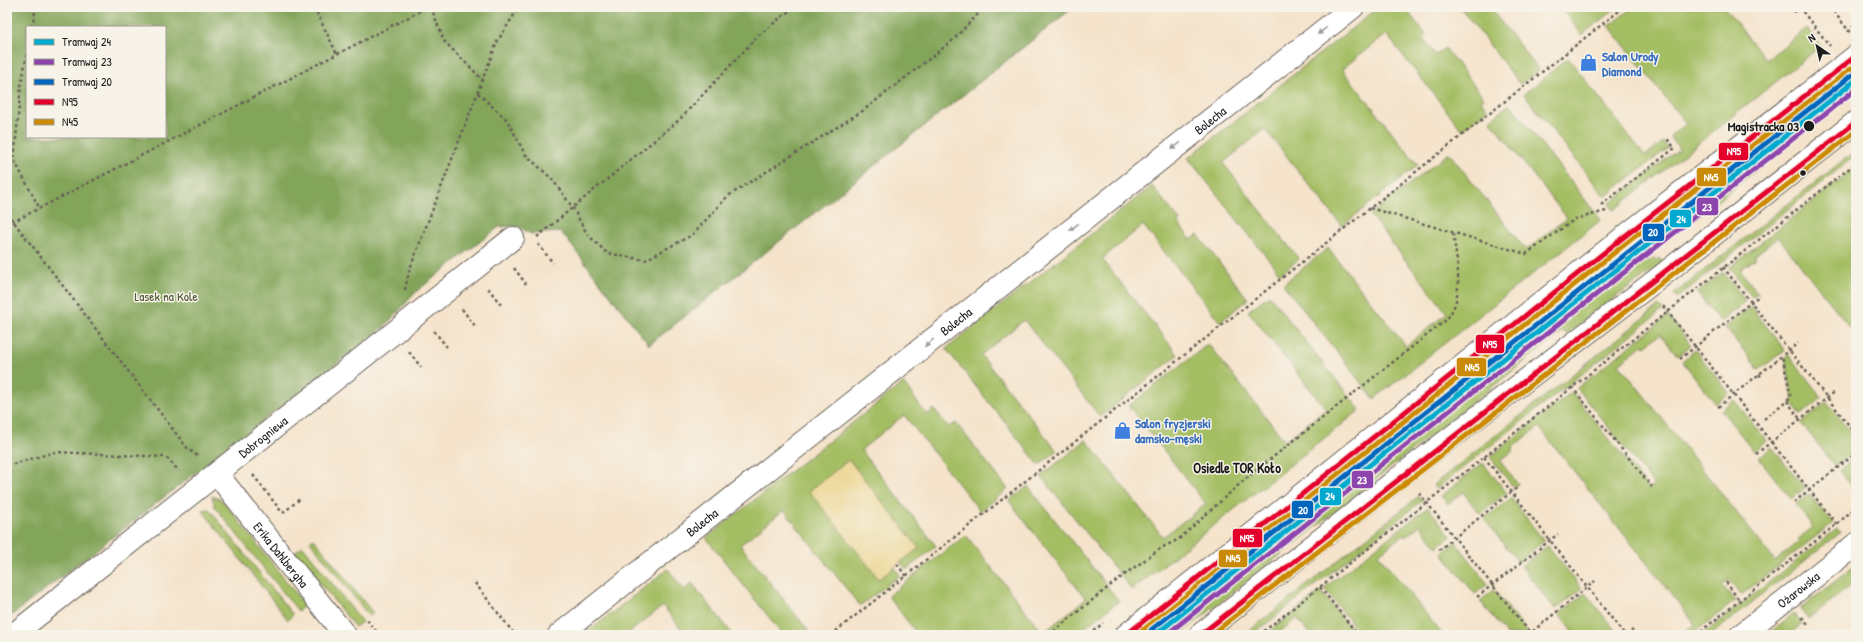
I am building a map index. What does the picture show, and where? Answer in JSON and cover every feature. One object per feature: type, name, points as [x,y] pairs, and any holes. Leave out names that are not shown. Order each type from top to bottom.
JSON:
[{"type":"street","name":"Bolecha","points":[[559,635],[1353,7]]},
{"type":"street","points":[[1126,635],[1625,236],[1856,56]]},
{"type":"street","points":[[1200,635],[1410,469],[1655,281],[1856,122]]},
{"type":"street","name":"Dobrogniewa","points":[[14,635],[513,238]]},
{"type":"street","name":"Erika Dahlbergha","points":[[217,474],[345,635]]},
{"type":"street","name":"Ożarowska","points":[[1741,635],[1856,544]]},
{"type":"path","points":[[32,26],[36,7]]},
{"type":"path","points":[[314,7],[337,54]]},
{"type":"path","points":[[7,225],[428,7]]},
{"type":"path","points":[[431,7],[444,41],[483,80]]},
{"type":"path","points":[[405,293],[409,271],[497,42],[519,7]]},
{"type":"path","points":[[553,263],[534,239],[679,120],[758,36],[794,7]]},
{"type":"path","points":[[478,93],[507,120],[525,154],[552,179],[573,208],[587,234],[607,253],[645,260],[692,235],[728,196],[864,110],[952,40],[980,12],[982,7]]},
{"type":"path","points":[[831,635],[1624,7]]},
{"type":"path","points":[[1830,7],[1848,31]]},
{"type":"path","points":[[1794,12],[1800,8],[1831,48]]},
{"type":"path","points":[[1588,36],[1591,40]]},
{"type":"path","points":[[1555,56],[1558,60]]},
{"type":"path","points":[[26,59],[21,85],[14,160],[40,209]]},
{"type":"path","points":[[1470,130],[1473,134]]},
{"type":"path","points":[[1601,206],[1674,148],[1667,139]]},
{"type":"path","points":[[1259,635],[1856,163]]},
{"type":"path","points":[[1370,208],[1526,254],[1575,220],[1606,212]]},
{"type":"path","points":[[7,214],[14,221],[188,448],[217,474]]},
{"type":"path","points":[[1348,226],[1351,230]]},
{"type":"path","points":[[1050,635],[1122,577],[1161,548],[1179,540],[1243,481],[1446,320],[1452,313],[1458,283],[1453,232]]},
{"type":"path","points":[[1318,244],[1321,247]]},
{"type":"path","points":[[510,263],[526,284]]},
{"type":"path","points":[[1724,267],[1856,434]]},
{"type":"path","points":[[484,284],[501,305]]},
{"type":"path","points":[[1680,359],[1760,295]]},
{"type":"path","points":[[1661,304],[1840,528]]},
{"type":"path","points":[[458,305],[475,326]]},
{"type":"path","points":[[1227,321],[1230,326]]},
{"type":"path","points":[[430,327],[447,347]]},
{"type":"path","points":[[1196,340],[1199,343]]},
{"type":"path","points":[[1718,407],[1798,343]]},
{"type":"path","points":[[405,347],[421,367]]},
{"type":"path","points":[[1764,419],[1791,397],[1782,355]]},
{"type":"path","points":[[1759,374],[1762,378]]},
{"type":"path","points":[[1572,387],[1652,487]]},
{"type":"path","points":[[1756,454],[1836,391]]},
{"type":"path","points":[[1787,401],[1800,419]]},
{"type":"path","points":[[1107,416],[1111,420]]},
{"type":"path","points":[[1075,436],[1077,440]]},
{"type":"path","points":[[7,466],[55,452],[166,458],[198,489]]},
{"type":"path","points":[[1794,502],[1856,453]]},
{"type":"path","points":[[1484,457],[1626,635],[1633,630]]},
{"type":"path","points":[[251,473],[287,519]]},
{"type":"path","points":[[1440,550],[1519,486]]},
{"type":"path","points":[[1416,489],[1530,634],[1595,581]]},
{"type":"path","points":[[283,513],[301,498]]},
{"type":"path","points":[[1696,635],[1837,524],[1856,507]]},
{"type":"path","points":[[987,511],[991,515]]},
{"type":"path","points":[[954,532],[958,535]]},
{"type":"path","points":[[1477,597],[1558,534]]},
{"type":"path","points":[[897,564],[906,576]]},
{"type":"path","points":[[1726,582],[1739,600]]},
{"type":"path","points":[[475,584],[515,635]]},
{"type":"path","points":[[1320,587],[1358,635]]},
{"type":"path","points":[[867,606],[870,610]]},
{"type":"path","points":[[365,618],[379,635]]},
{"type":"path","points":[[834,627],[837,630]]},
{"type":"green space","name":"Lasek na Kole","points":[[7,7],[1074,7],[649,345],[561,232],[531,234],[517,226],[499,227],[418,290],[384,327],[7,619]]},
{"type":"green space","points":[[1379,7],[1404,7],[1427,36],[1423,39],[1436,55],[1445,48],[1484,98],[1481,101],[1488,110],[1462,130],[1386,34],[1342,69],[1418,165],[1342,226],[1265,129],[1223,163],[1299,259],[1280,274],[1188,158]]},
{"type":"green space","points":[[1460,7],[1489,7],[1539,70],[1520,84]]},
{"type":"green space","points":[[1560,7],[1617,7],[1582,35]]},
{"type":"green space","points":[[1633,7],[1724,7],[1766,60],[1807,28],[1821,46],[1614,210],[1609,204],[1679,149],[1670,136],[1686,124],[1609,26]]},
{"type":"green space","points":[[1568,58],[1645,156],[1663,142],[1668,148],[1605,197],[1524,94]]},
{"type":"green space","points":[[1830,87],[1834,91],[1829,94],[1836,106],[1677,233],[1670,224],[1664,228],[1662,226],[1659,228],[1656,224]]},
{"type":"green space","points":[[1510,104],[1601,220],[1374,399],[1283,284],[1328,248],[1406,346],[1447,313],[1370,215],[1449,153],[1526,250],[1567,218],[1490,120]]},
{"type":"green space","points":[[1856,150],[1856,155],[1677,298],[1674,294]]},
{"type":"green space","points":[[1856,167],[1856,335],[1778,237],[1754,256],[1756,258],[1740,270],[1758,293],[1752,297],[1729,268]]},
{"type":"green space","points":[[1152,186],[1180,221],[1178,223],[1191,240],[1198,235],[1248,299],[1220,322],[1143,225],[1102,259],[1178,355],[1100,417],[1024,320],[981,355],[1057,451],[1039,465],[946,349]]},
{"type":"green space","points":[[1642,235],[1645,239],[1642,242],[1644,244],[1638,249],[1648,262],[1654,258],[1656,261],[1660,258],[1664,263],[1583,320],[1583,322],[1566,334],[1563,331],[1179,635],[1151,635],[1555,314],[1553,310],[1571,294],[1573,296]]},
{"type":"green space","points":[[1723,272],[1746,301],[1720,322],[1697,293]]},
{"type":"green space","points":[[1269,295],[1360,410],[1132,590],[1041,476],[1086,440],[1163,537],[1206,504],[1129,406],[1208,344],[1285,441],[1326,409],[1248,311]]},
{"type":"green space","points":[[1659,306],[1663,310],[1436,489],[1433,485]]},
{"type":"green space","points":[[1751,307],[1785,350],[1759,370],[1725,327]]},
{"type":"green space","points":[[1668,316],[1691,345],[1678,356],[1660,334],[1645,346],[1643,344],[1619,364],[1775,561],[1813,527],[1796,504],[1809,494],[1833,523],[1741,595],[1729,580],[1722,585],[1735,601],[1691,635],[1681,635],[1695,624],[1539,427],[1512,448],[1514,450],[1500,461],[1518,484],[1513,487],[1490,457],[1572,392],[1649,489],[1654,485],[1577,388]]},
{"type":"green space","points":[[1695,350],[1729,393],[1716,404],[1682,361]]},
{"type":"green space","points":[[1788,354],[1822,398],[1801,415],[1791,402],[1793,399],[1785,357]]},
{"type":"green space","points":[[903,383],[927,415],[934,409],[949,427],[956,423],[1008,489],[980,511],[904,415],[861,450],[936,546],[907,570],[900,562],[918,547],[849,460],[878,579],[894,567],[900,575],[860,606],[784,510],[740,545],[812,635],[783,635],[706,538]]},
{"type":"green space","points":[[1734,400],[1767,441],[1754,451],[1721,410]]},
{"type":"green space","points":[[1827,402],[1856,439],[1856,449],[1835,466],[1801,423]]},
{"type":"green space","points":[[1772,447],[1805,488],[1791,499],[1759,458]]},
{"type":"green space","points":[[1856,456],[1856,492],[1839,470]]},
{"type":"green space","points":[[1483,463],[1507,493],[1480,514],[1463,492],[1448,504],[1441,496]]},
{"type":"green space","points":[[1028,486],[1119,601],[1075,635],[918,635],[888,596],[966,535],[1043,633],[1086,599],[1009,501]]},
{"type":"green space","points":[[212,496],[223,501],[305,605],[298,611],[215,507]]},
{"type":"green space","points":[[1419,496],[1423,500],[1252,635],[1244,635]]},
{"type":"green space","points":[[1511,498],[1544,541],[1518,562],[1484,519]]},
{"type":"green space","points":[[1428,507],[1451,536],[1437,547],[1420,525],[1405,537],[1403,535],[1378,554],[1443,635],[1361,635],[1324,588]]},
{"type":"green space","points":[[209,509],[293,615],[288,620],[202,510]]},
{"type":"green space","points":[[1837,529],[1840,533],[1711,635],[1702,635]]},
{"type":"green space","points":[[313,538],[373,613],[369,616],[310,541]]},
{"type":"green space","points":[[1456,542],[1488,584],[1475,594],[1442,553]]},
{"type":"green space","points":[[303,546],[362,622],[355,627],[295,552]]},
{"type":"green space","points":[[1548,546],[1582,589],[1555,609],[1521,566]]},
{"type":"green space","points":[[1856,565],[1856,582],[1808,619],[1800,609]]},
{"type":"green space","points":[[668,569],[684,590],[692,583],[733,635],[686,635],[663,606],[626,635],[584,635]]},
{"type":"green space","points":[[1494,590],[1527,632],[1523,635],[1507,635],[1480,601]]},
{"type":"green space","points":[[1321,591],[1356,635],[1310,635],[1297,618],[1276,635],[1265,635]]},
{"type":"green space","points":[[1585,593],[1619,635],[1566,635],[1572,630],[1559,614]]},
{"type":"green space","points":[[1794,613],[1802,624],[1788,635],[1767,635]]},
{"type":"sand","points":[[849,460],[919,548],[879,579],[809,491]]},
{"type":"tram line","name":"20","points":[[1151,630],[1852,75]]},
{"type":"tram line","name":"24","points":[[1155,635],[1856,80]]},
{"type":"tram line","name":"23","points":[[1166,635],[1856,89]]},
{"type":"transit line","name":"N95","points":[[1126,635],[1625,236],[1856,56]]},
{"type":"transit line","name":"N45","points":[[1137,635],[1629,241],[1856,65]]},
{"type":"transit line","name":"N95","points":[[1200,635],[1856,122]]},
{"type":"transit line","name":"N45","points":[[1211,635],[1856,131]]},
{"type":"place","name":"Salon Urody Diamond","points":[[1589,63]]},
{"type":"place","name":"Magistracka 03","points":[[1809,126]]},
{"type":"place","name":"Salon fryzjerski damsko-męski","points":[[1122,430]]},
{"type":"district","name":"Osiedle TOR Koło","points":[[1237,468]]}]
